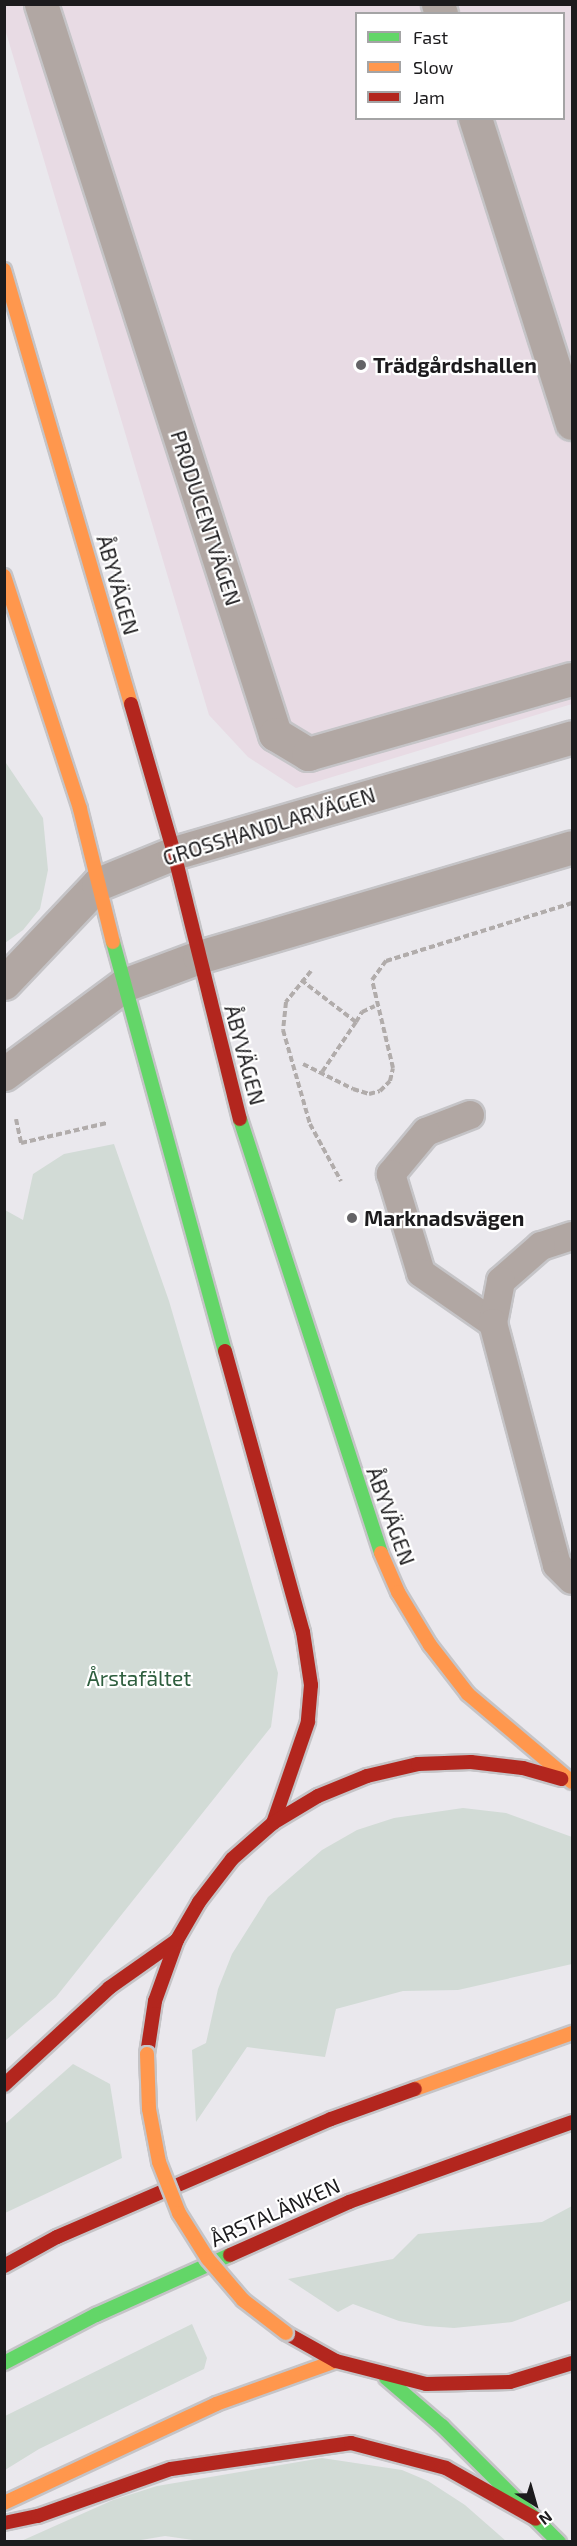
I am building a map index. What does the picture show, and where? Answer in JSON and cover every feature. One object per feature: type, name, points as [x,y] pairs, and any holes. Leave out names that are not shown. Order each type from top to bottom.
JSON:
[{"type":"main road","name":"ÅBYVÄGEN","points":[[4,270],[174,853],[226,1075],[372,1533],[394,1582],[430,1645],[468,1694],[573,1782]]},
{"type":"main road","points":[[4,576],[80,809],[124,985],[303,1632],[311,1685],[308,1722],[273,1824]]},
{"type":"main road","points":[[573,1782],[523,1768],[471,1762],[418,1764],[367,1776],[318,1796],[273,1824],[232,1859],[199,1902],[177,1940],[155,2001],[147,2054],[148,2109],[159,2162],[179,2213],[208,2259],[243,2300],[286,2333],[336,2361],[385,2377],[426,2384],[468,2386],[510,2382],[573,2363]]},
{"type":"main road","points":[[4,2085],[108,1988],[177,1940]]},
{"type":"main road","points":[[4,2266],[57,2237],[331,2119],[573,2033]]},
{"type":"main road","name":"ÅRSTALÄNKEN","points":[[4,2363],[96,2315],[349,2202],[573,2122]]},
{"type":"main road","points":[[4,2503],[216,2404],[336,2361]]},
{"type":"main road","points":[[385,2377],[442,2426],[559,2541]]},
{"type":"main road","points":[[4,2523],[38,2516],[171,2469],[351,2443],[446,2468],[536,2519]]},
{"type":"street","name":"PRODUCENTVÄGEN","points":[[41,4],[275,734],[308,754],[573,679]]},
{"type":"street","points":[[476,120],[573,423]]},
{"type":"street","name":"GROSSHANDLARVÄGEN","points":[[4,982],[98,884],[174,853],[573,737]]},
{"type":"street","points":[[4,1074],[124,985],[199,957],[573,847]]},
{"type":"lane","points":[[470,1115],[426,1132],[391,1174],[422,1273],[493,1323]]},
{"type":"lane","points":[[573,1236],[541,1246],[501,1281],[493,1323],[557,1565],[573,1580]]},
{"type":"path","points":[[303,1064],[369,1094],[390,1081],[393,1068],[375,1006],[372,980],[386,961],[573,903]]},
{"type":"path","points":[[341,1181],[310,1124],[283,1030],[286,1002],[301,980],[356,1022]]},
{"type":"path","points":[[322,1072],[362,1012],[375,1006]]},
{"type":"path","points":[[16,1119],[21,1143],[107,1123]]},
{"type":"shaded area","points":[[4,5],[572,5],[572,704],[296,788],[248,757],[209,715],[5,29]]},
{"type":"green space","points":[[4,760],[43,818],[48,870],[40,909],[23,930],[5,943]]},
{"type":"green space","name":"Årstafältet","points":[[114,1144],[169,1301],[278,1673],[271,1727],[56,1997],[5,2041],[5,1210],[23,1220],[33,1174],[64,1154]]},
{"type":"green space","points":[[463,1808],[506,1813],[572,1837],[572,1964],[458,1990],[403,1991],[336,2009],[325,2057],[247,2047],[196,2122],[192,2050],[206,2043],[218,1989],[232,1954],[268,1897],[322,1850],[357,1830],[394,1818]]},
{"type":"green space","points":[[73,2064],[110,2084],[122,2158],[5,2213],[5,2124]]},
{"type":"green space","points":[[572,2206],[572,2300],[512,2322],[454,2328],[399,2321],[353,2304],[338,2312],[288,2279],[393,2259],[418,2234],[542,2222]]},
{"type":"green space","points":[[192,2324],[207,2358],[204,2369],[39,2449],[5,2470],[5,2416]]},
{"type":"green space","points":[[322,2458],[402,2470],[428,2481],[465,2505],[506,2541],[207,2542],[165,2536],[129,2542],[19,2542],[113,2500],[157,2486]]},
{"type":"traffic: fast","points":[[113,942],[225,1351]]},
{"type":"traffic: fast","points":[[240,1119],[381,1553]]},
{"type":"traffic: fast","points":[[4,2363],[96,2315],[230,2255]]},
{"type":"traffic: fast","points":[[386,2378],[442,2426],[559,2542]]},
{"type":"traffic: slow","points":[[4,270],[131,704]]},
{"type":"traffic: slow","points":[[4,576],[80,809],[113,942]]},
{"type":"traffic: slow","points":[[381,1553],[398,1592],[430,1645],[468,1694],[572,1782]]},
{"type":"traffic: slow","points":[[415,2089],[572,2033]]},
{"type":"traffic: slow","points":[[147,2054],[149,2109],[159,2162],[179,2213],[208,2259],[243,2300],[286,2333]]},
{"type":"traffic: slow","points":[[4,2503],[216,2404],[336,2361]]},
{"type":"traffic: jam","points":[[131,704],[174,853],[240,1119]]},
{"type":"traffic: jam","points":[[225,1351],[303,1632],[311,1685],[308,1722],[273,1823]]},
{"type":"traffic: jam","points":[[147,2054],[155,2001],[177,1940],[199,1902],[232,1859],[273,1823],[318,1796],[367,1776],[418,1764],[471,1762],[523,1768],[561,1779]]},
{"type":"traffic: jam","points":[[4,2085],[109,1988],[177,1940]]},
{"type":"traffic: jam","points":[[4,2266],[57,2237],[331,2119],[415,2089]]},
{"type":"traffic: jam","points":[[230,2255],[349,2202],[572,2122]]},
{"type":"traffic: jam","points":[[286,2333],[336,2361],[426,2384],[510,2382],[572,2363]]},
{"type":"traffic: jam","points":[[4,2523],[38,2516],[171,2469],[351,2443],[446,2468],[536,2519]]},
{"type":"place","name":"Trädgårdshallen","points":[[361,365]]},
{"type":"place","name":"Marknadsvägen","points":[[352,1218]]}]
